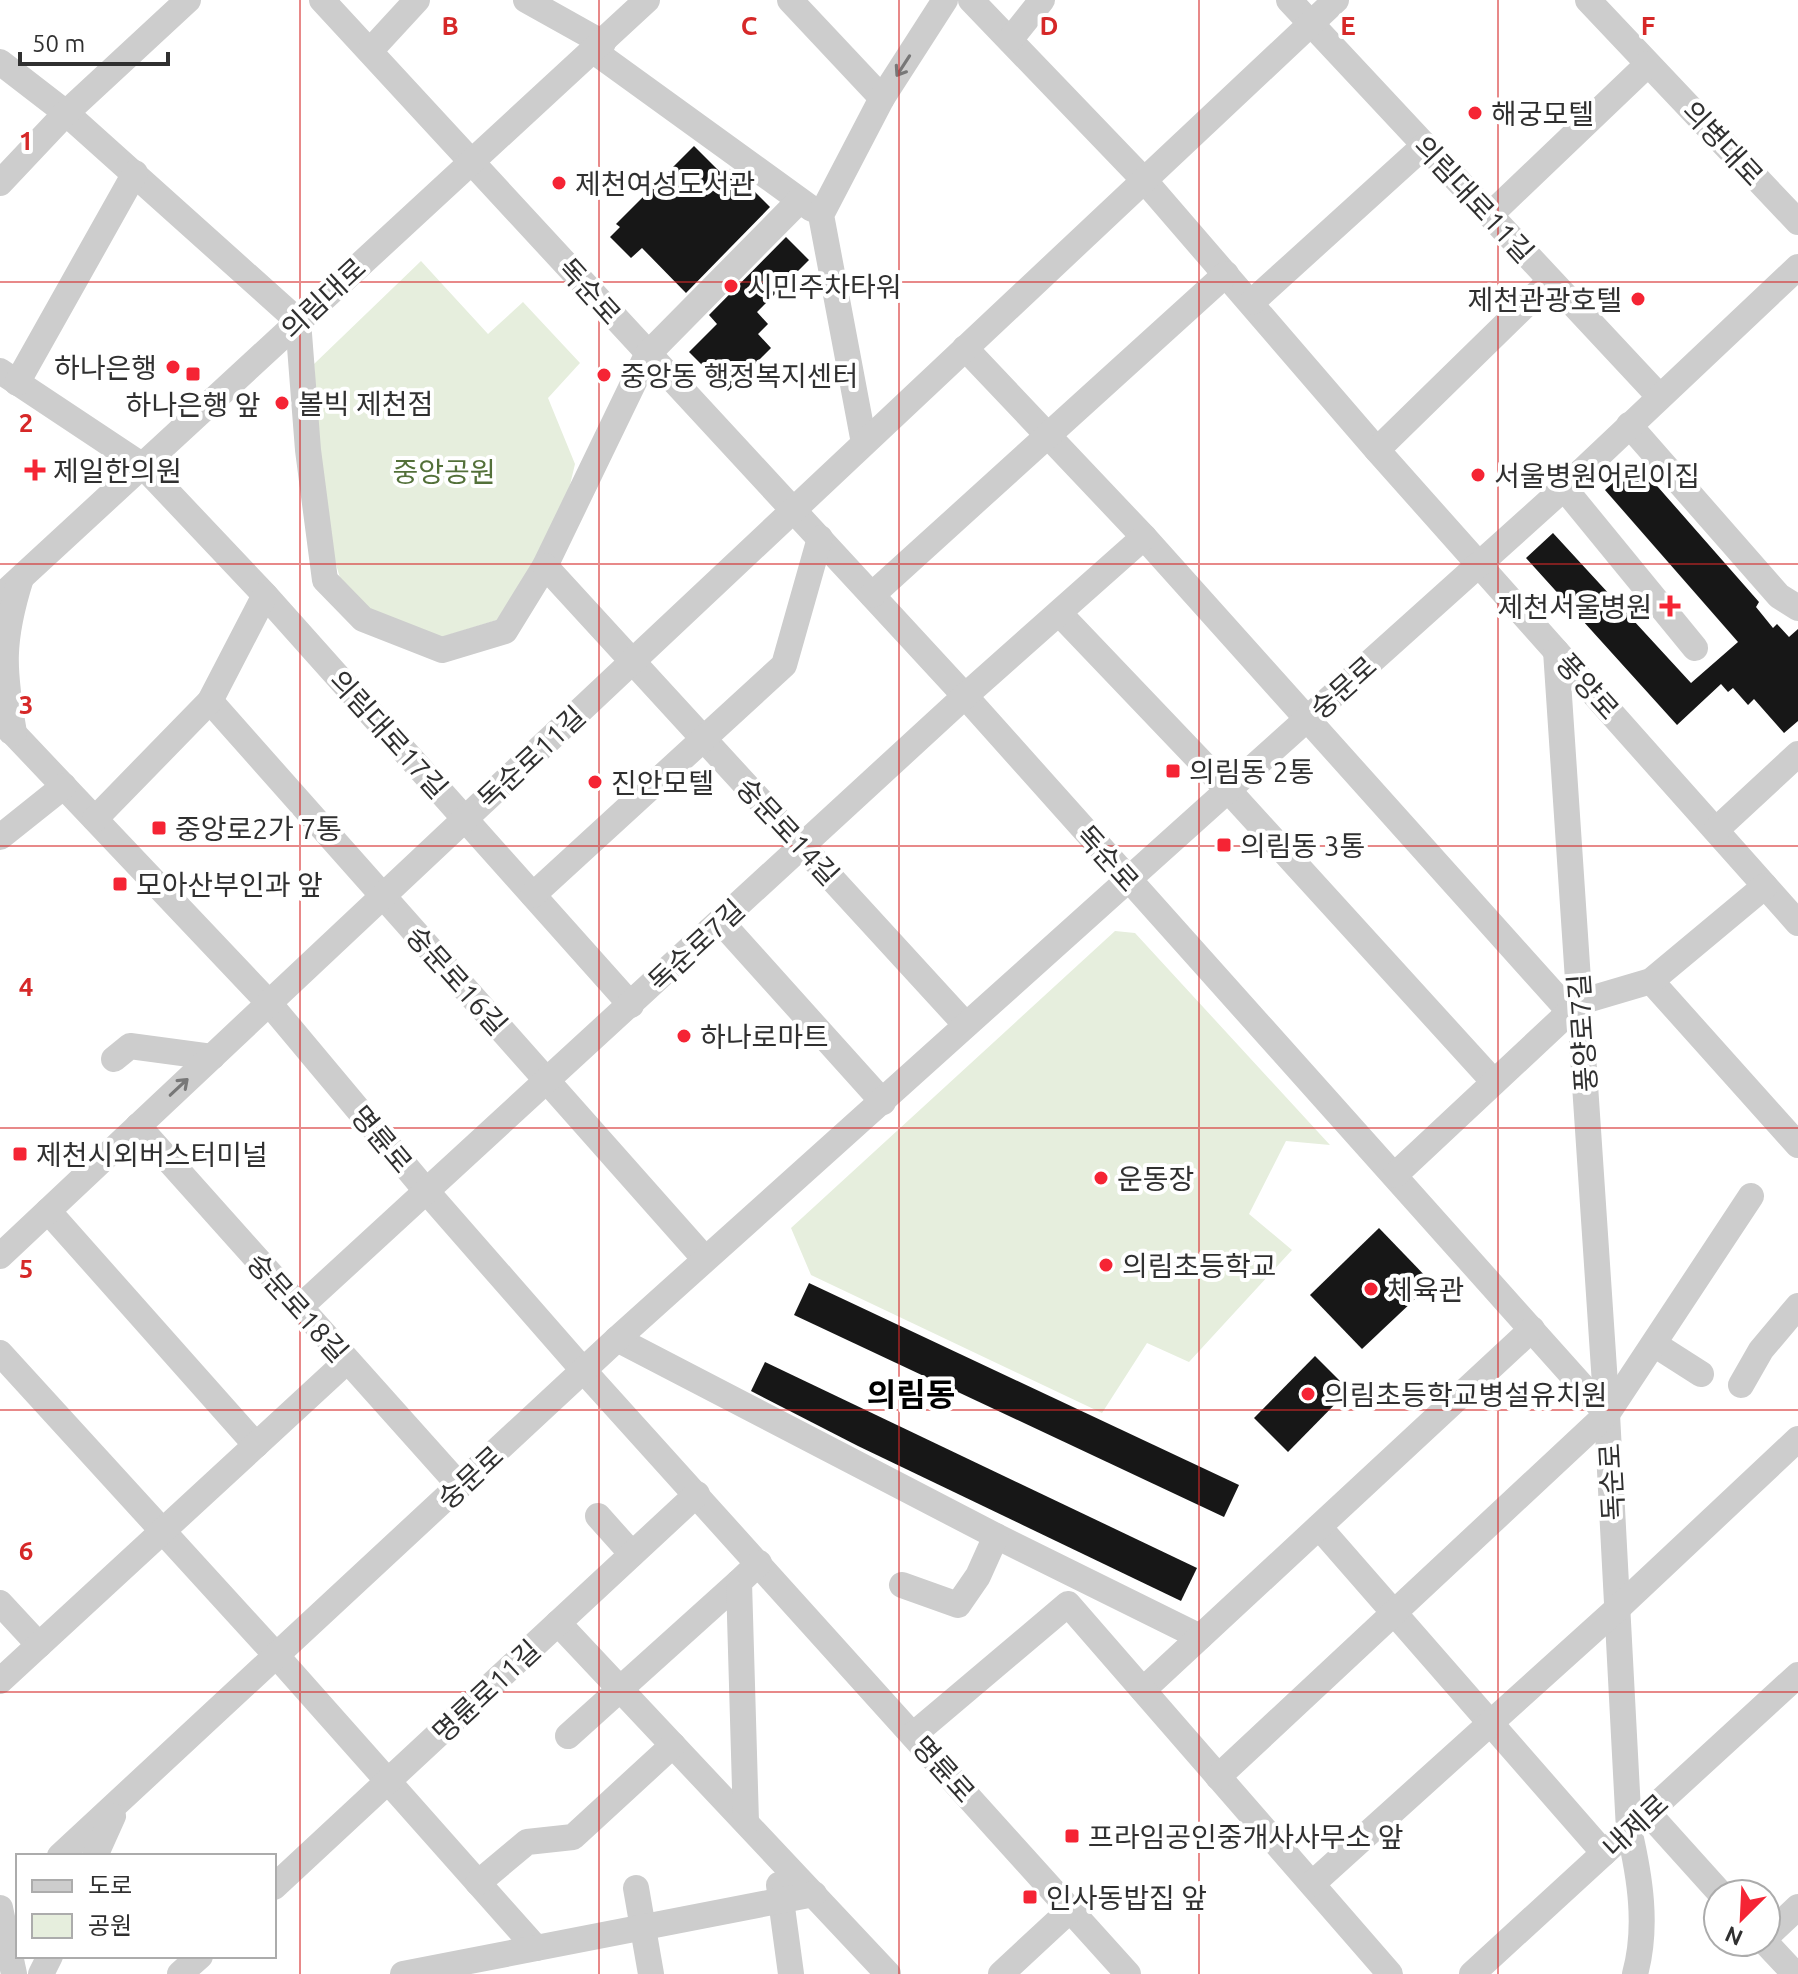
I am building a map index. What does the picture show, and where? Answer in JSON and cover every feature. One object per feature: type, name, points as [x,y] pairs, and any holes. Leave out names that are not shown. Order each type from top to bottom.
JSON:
[{"type":"street","points":[[0,183],[66,113],[188,0]]},
{"type":"street","name":"독순로","points":[[322,0],[965,696],[1607,1414],[1618,1608],[1639,1821],[1642,1950],[1635,1974]]},
{"type":"street","points":[[370,51],[417,0]]},
{"type":"street","points":[[526,0],[599,48],[810,208],[864,443]]},
{"type":"street","name":"의림대로","points":[[0,597],[11,579],[143,466],[472,159],[599,48],[647,0]]},
{"type":"street","points":[[790,0],[882,98]]},
{"type":"street","points":[[0,62],[66,113],[298,321],[308,450],[325,580],[363,619],[442,650],[505,631],[545,566],[647,355],[810,208],[945,0]]},
{"type":"street","name":"풍양로","points":[[971,0],[1144,180],[1377,450],[1798,923]]},
{"type":"street","points":[[1010,40],[1042,0]]},
{"type":"street","name":"의림대로11길","points":[[1289,0],[1659,396]]},
{"type":"street","name":"독순로11길","points":[[0,1256],[1336,0]]},
{"type":"street","name":"의병대로","points":[[1588,0],[1798,222]]},
{"type":"street","points":[[1491,214],[1648,64]]},
{"type":"street","points":[[1252,302],[1424,146]]},
{"type":"street","points":[[8,377],[135,173]]},
{"type":"street","name":"숭문로","points":[[62,1854],[583,1370],[1564,488],[1798,267]]},
{"type":"street","points":[[872,595],[1226,274]]},
{"type":"street","points":[[1377,450],[1550,281]]},
{"type":"street","points":[[965,348],[1050,434],[1575,1007]]},
{"type":"street","name":"의림대로17길","points":[[8,377],[143,466],[265,595],[631,1005]]},
{"type":"street","points":[[1629,425],[1779,596],[1798,608]]},
{"type":"street","points":[[1564,488],[1695,648]]},
{"type":"street","name":"독순로7길","points":[[299,1308],[428,1193],[965,696],[1144,537]]},
{"type":"street","points":[[533,895],[784,665],[820,538]]},
{"type":"street","name":"숭문로14길","points":[[545,566],[966,1025]]},
{"type":"street","points":[[5,727],[6,625],[11,579]]},
{"type":"street","points":[[95,819],[210,701],[265,595]]},
{"type":"street","points":[[1059,613],[1228,790],[1494,1082]]},
{"type":"street","name":"풍양로7길","points":[[1556,651],[1575,1007],[1607,1414]]},
{"type":"street","name":"숭문로16길","points":[[210,701],[705,1259]]},
{"type":"street","name":"명륜로","points":[[5,727],[269,1003],[428,1193],[583,1370],[1128,1974]]},
{"type":"street","points":[[1716,830],[1798,754]]},
{"type":"street","points":[[0,837],[64,786]]},
{"type":"street","points":[[1395,1175],[1575,1007],[1651,981],[1765,886]]},
{"type":"street","points":[[721,922],[883,1102]]},
{"type":"street","points":[[1651,981],[1798,1145]]},
{"type":"street","points":[[114,1059],[130,1046],[212,1057]]},
{"type":"street","name":"숭문로18길","points":[[138,1126],[460,1486]]},
{"type":"street","points":[[1218,1777],[1607,1414],[1751,1196]]},
{"type":"street","points":[[48,1211],[256,1445]]},
{"type":"street","points":[[1741,1385],[1761,1350],[1798,1306]]},
{"type":"street","points":[[1143,1690],[1532,1329]]},
{"type":"street","points":[[617,1339],[996,1536],[1200,1637]]},
{"type":"street","points":[[1654,1344],[1701,1374]]},
{"type":"street","points":[[0,1353],[275,1654],[536,1948]]},
{"type":"street","points":[[0,1681],[346,1362]]},
{"type":"street","points":[[1312,1884],[1618,1608],[1798,1439]]},
{"type":"street","name":"명륜로11길","points":[[276,1885],[697,1494]]},
{"type":"street","points":[[598,1516],[632,1554]]},
{"type":"street","points":[[1319,1527],[1604,1853]]},
{"type":"street","points":[[902,1585],[958,1605],[978,1576],[996,1536]]},
{"type":"street","points":[[568,1736],[759,1563]]},
{"type":"street","points":[[739,1582],[746,1822]]},
{"type":"street","points":[[0,1603],[39,1645]]},
{"type":"street","points":[[913,1735],[1068,1604],[1390,1974]]},
{"type":"street","points":[[558,1623],[888,1974]]},
{"type":"street","name":"내제로","points":[[1472,1974],[1798,1675]]},
{"type":"street","points":[[478,1883],[527,1842],[573,1837],[673,1745]]},
{"type":"street","points":[[96,1854],[118,1805]]},
{"type":"street","points":[[1639,1821],[1703,1878]]},
{"type":"street","points":[[775,1854],[791,1974]]},
{"type":"street","points":[[636,1888],[651,1974]]},
{"type":"street","points":[[403,1974],[814,1894]]},
{"type":"street","points":[[14,1974],[0,1909],[16,1895]]},
{"type":"street","points":[[1782,1923],[1798,1907]]},
{"type":"street","points":[[1001,1974],[1070,1910]]},
{"type":"street","points":[[180,1974],[198,1958]]},
{"type":"street","points":[[1781,1958],[1795,1974]]},
{"type":"green space","name":"중앙공원","points":[[421,261],[488,334],[523,302],[580,363],[548,398],[575,464],[562,518],[497,620],[432,640],[371,612],[341,581],[324,525],[314,364]]},
{"type":"green space","points":[[1115,931],[1135,933],[1330,1145],[1286,1141],[1249,1214],[1292,1250],[1189,1362],[1147,1343],[1102,1413],[811,1275],[791,1228]]},
{"type":"building","points":[[694,146],[722,174],[728,168],[739,176],[770,207],[686,293],[642,248],[631,258],[610,237],[620,227],[616,224]]},
{"type":"building","points":[[786,237],[809,260],[757,312],[768,324],[758,334],[771,348],[728,391],[689,352],[717,324],[709,315]]},
{"type":"building","points":[[1636,462],[1759,602],[1756,607],[1773,628],[1777,624],[1789,637],[1798,629],[1798,721],[1784,733],[1754,699],[1748,705],[1733,688],[1728,692],[1721,684],[1677,725],[1526,558],[1553,533],[1691,683],[1738,642],[1605,490]]},
{"type":"building","name":"체육관","points":[[1379,1228],[1432,1283],[1362,1349],[1310,1295]]},
{"type":"building","points":[[809,1283],[1239,1485],[1224,1517],[794,1315]]},
{"type":"building","points":[[1315,1356],[1349,1390],[1288,1452],[1254,1418]]},
{"type":"building","points":[[765,1362],[1197,1568],[1181,1601],[858,1446],[751,1391]]},
{"type":"place","name":"해궁모텔","points":[[1475,113]]},
{"type":"place","name":"제천여성도서관","points":[[559,183]]},
{"type":"place","name":"시민주차타워","points":[[731,286]]},
{"type":"place","name":"제천관광호텔","points":[[1638,299]]},
{"type":"place","name":"하나은행","points":[[173,367]]},
{"type":"place","name":"하나은행 앞","points":[[193,374]]},
{"type":"place","name":"중앙동 행정복지센터","points":[[604,375]]},
{"type":"place","name":"볼빅 제천점","points":[[282,403]]},
{"type":"place","name":"제일한의원","points":[[35,470]]},
{"type":"place","name":"서울병원어린이집","points":[[1478,475]]},
{"type":"place","name":"제천서울병원","points":[[1670,606]]},
{"type":"place","name":"의림동 2통","points":[[1173,771]]},
{"type":"place","name":"진안모텔","points":[[595,782]]},
{"type":"place","name":"중앙로2가 7통","points":[[159,828]]},
{"type":"place","name":"의림동 3통","points":[[1224,845]]},
{"type":"place","name":"모아산부인과 앞","points":[[120,884]]},
{"type":"place","name":"하나로마트","points":[[684,1036]]},
{"type":"place","name":"제천시외버스터미널","points":[[20,1154]]},
{"type":"place","name":"운동장","points":[[1101,1178]]},
{"type":"place","name":"의림초등학교","points":[[1106,1265]]},
{"type":"place","name":"체육관","points":[[1371,1289]]},
{"type":"place","name":"의림초등학교병설유치원","points":[[1308,1394]]},
{"type":"place","name":"프라임공인중개사사무소 앞","points":[[1072,1836]]},
{"type":"place","name":"인사동밥집 앞","points":[[1030,1897]]},
{"type":"district","name":"의림동","points":[[911,1394]]}]
